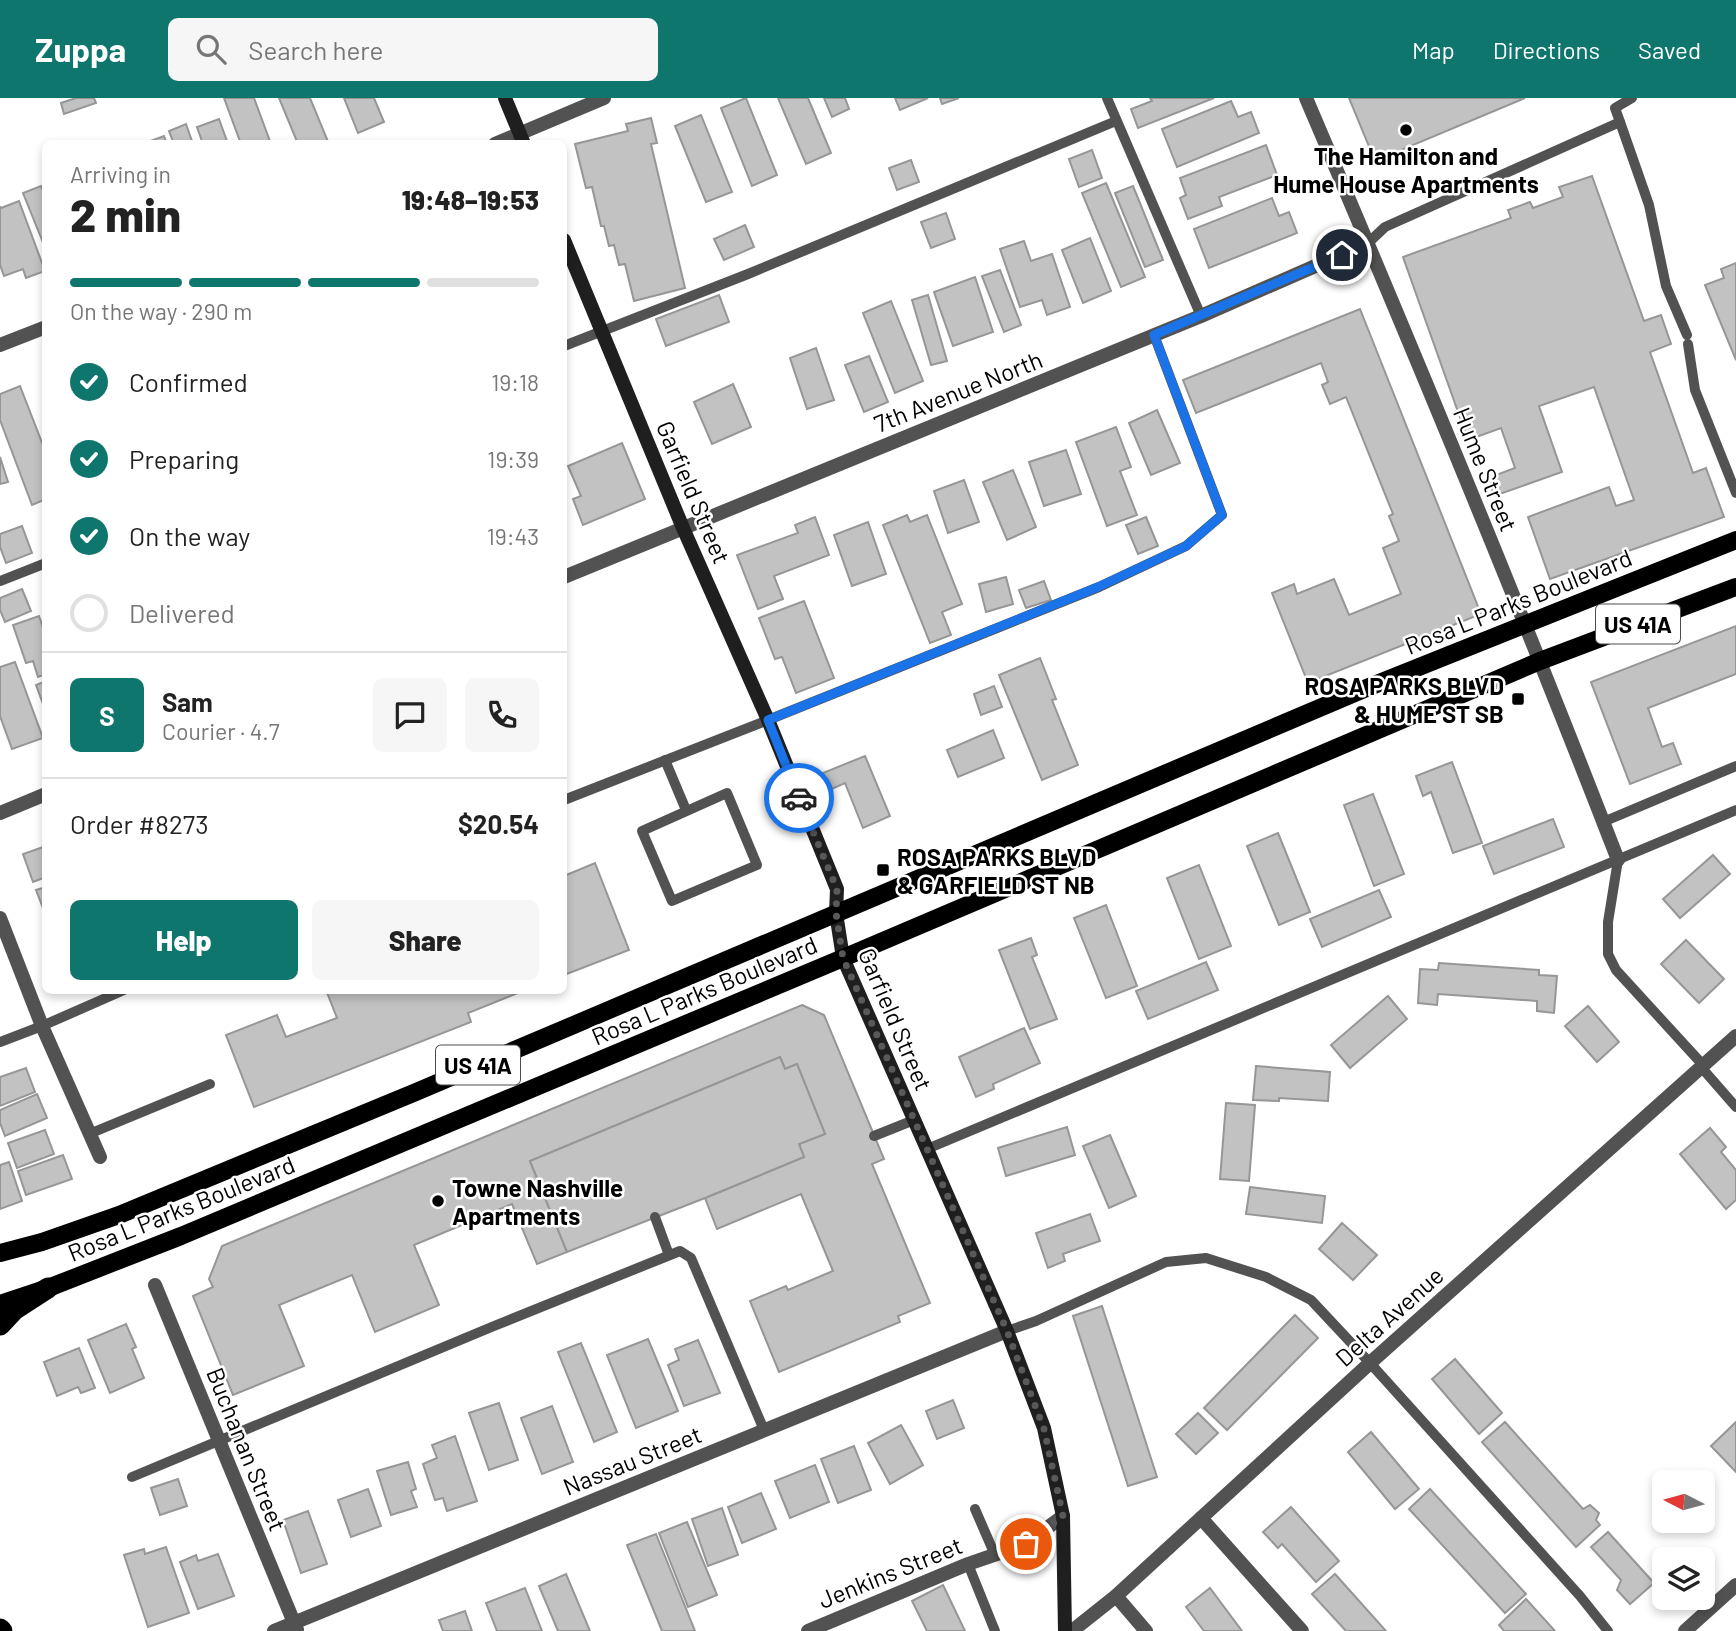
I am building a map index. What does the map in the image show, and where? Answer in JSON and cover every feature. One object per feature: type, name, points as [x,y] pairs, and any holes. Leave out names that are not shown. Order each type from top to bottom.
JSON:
[{"type":"highway","points":[[0,1325],[14,1310],[48,1288]]},
{"type":"main road","name":"Rosa L Parks Boulevard","points":[[0,1253],[43,1242],[120,1215],[1369,687],[1736,541]]},
{"type":"main road","name":"Rosa L Parks Boulevard","points":[[0,1304],[194,1231],[1540,661],[1736,587]]},
{"type":"street","points":[[505,98],[521,139],[604,98]]},
{"type":"street","name":"Hume Street","points":[[1306,98],[1525,624],[1618,860]]},
{"type":"street","name":"7th Avenue North","points":[[567,576],[1201,316],[1368,243]]},
{"type":"street","name":"Garfield Street","points":[[567,247],[837,889],[836,913],[843,958],[1007,1331],[1044,1429],[1063,1516],[1065,1631]]},
{"type":"street","points":[[0,345],[42,329]]},
{"type":"street","points":[[0,813],[42,796]]},
{"type":"street","points":[[0,918],[42,1026],[100,1157]]},
{"type":"street","name":"Delta Avenue","points":[[1072,1631],[1116,1596],[1370,1363],[1736,1036]]},
{"type":"street","name":"Buchanan Street","points":[[155,1285],[296,1627]]},
{"type":"street","name":"Nassau Street","points":[[274,1631],[296,1627],[1007,1331]]},
{"type":"street","name":"Jenkins Street","points":[[808,1631],[968,1564],[1026,1544],[1063,1516]]},
{"type":"street","points":[[1201,1518],[1302,1631]]},
{"type":"street","points":[[1685,1631],[1736,1585]]},
{"type":"street","points":[[1116,1596],[1146,1631]]},
{"type":"lane","points":[[1107,98],[1201,316]]},
{"type":"lane","points":[[1632,98],[1615,108],[1649,205],[1666,286],[1688,339],[1695,390],[1736,493]]},
{"type":"lane","points":[[567,344],[748,274],[1116,121]]},
{"type":"lane","points":[[1368,243],[1385,228],[1620,122]]},
{"type":"lane","points":[[567,799],[1098,587],[1186,546],[1222,515],[1154,335]]},
{"type":"lane","points":[[0,581],[42,565]]},
{"type":"lane","points":[[665,760],[686,810]]},
{"type":"lane","points":[[1603,822],[1736,766]]},
{"type":"lane","points":[[727,793],[757,865],[671,901],[642,831],[686,810],[727,793]]},
{"type":"lane","points":[[927,1149],[1736,810]]},
{"type":"lane","points":[[1618,860],[1608,922],[1608,954],[1616,970],[1736,1107]]},
{"type":"lane","points":[[0,1042],[115,994]]},
{"type":"lane","points":[[89,1134],[210,1084]]},
{"type":"lane","points":[[874,1136],[914,1119]]},
{"type":"lane","points":[[655,1217],[669,1255]]},
{"type":"lane","points":[[132,1477],[680,1251],[691,1258],[764,1430]]},
{"type":"lane","points":[[1007,1331],[1036,1321],[1166,1262],[1206,1258],[1266,1277],[1311,1300],[1580,1595],[1608,1631]]},
{"type":"lane","points":[[975,1509],[995,1555]]},
{"type":"lane","points":[[968,1564],[995,1631]]},
{"type":"building","points":[[76,98],[94,98],[96,103],[64,114],[61,103]]},
{"type":"building","points":[[224,98],[254,98],[270,140],[240,140]]},
{"type":"building","points":[[279,98],[310,98],[327,140],[296,140]]},
{"type":"building","points":[[344,98],[374,98],[384,122],[358,133]]},
{"type":"building","points":[[746,98],[777,175],[752,186],[721,108]]},
{"type":"building","points":[[778,98],[808,98],[831,153],[806,164]]},
{"type":"building","points":[[824,98],[845,98],[849,109],[832,117]]},
{"type":"building","points":[[895,98],[928,98],[900,110]]},
{"type":"building","points":[[940,98],[959,98],[942,104]]},
{"type":"building","points":[[1150,98],[1214,98],[1138,128],[1131,109],[1152,101]]},
{"type":"building","name":"The Hamilton and Hume House Apartments","points":[[1349,98],[1525,98],[1375,161]]},
{"type":"building","points":[[1231,101],[1238,117],[1251,112],[1259,133],[1177,167],[1162,129]]},
{"type":"building","points":[[701,115],[732,192],[706,202],[675,126]]},
{"type":"building","points":[[651,118],[657,143],[651,144],[685,288],[634,301],[625,264],[619,265],[614,245],[609,246],[604,226],[601,226],[592,187],[586,188],[575,144],[628,131],[626,124]]},
{"type":"building","points":[[219,119],[227,140],[202,140],[197,127]]},
{"type":"building","points":[[186,124],[192,140],[172,140],[169,131]]},
{"type":"building","points":[[1266,145],[1277,175],[1219,197],[1222,206],[1188,219],[1180,198],[1186,195],[1180,178]]},
{"type":"building","points":[[1092,150],[1102,178],[1079,187],[1069,159]]},
{"type":"building","points":[[911,160],[919,182],[897,190],[889,168]]},
{"type":"building","points":[[1592,176],[1644,321],[1661,315],[1671,344],[1650,352],[1693,473],[1706,468],[1724,517],[1550,579],[1528,517],[1609,487],[1616,506],[1634,500],[1594,387],[1539,406],[1562,472],[1494,496],[1488,478],[1515,468],[1501,428],[1468,440],[1403,257],[1511,218],[1508,210],[1530,202],[1533,208],[1563,197],[1559,187]]},
{"type":"building","points":[[1106,183],[1145,277],[1121,287],[1082,193]]},
{"type":"building","points":[[41,186],[42,188],[42,240],[23,193]]},
{"type":"building","points":[[1133,186],[1163,260],[1145,267],[1115,193]]},
{"type":"building","points":[[1272,198],[1279,216],[1289,212],[1297,233],[1209,268],[1194,229]]},
{"type":"building","points":[[19,201],[42,263],[42,272],[26,278],[23,269],[4,276],[0,265],[1,208]]},
{"type":"building","points":[[946,213],[955,239],[931,248],[921,222]]},
{"type":"building","points":[[745,225],[754,247],[724,260],[714,239]]},
{"type":"building","points":[[1090,238],[1111,291],[1083,303],[1062,250]]},
{"type":"building","points":[[1024,241],[1031,261],[1052,254],[1070,307],[1047,315],[1042,300],[1020,307],[1000,249]]},
{"type":"building","points":[[1736,263],[1736,360],[1705,285],[1724,278],[1721,269]]},
{"type":"building","points":[[1000,270],[1021,325],[1004,332],[982,276]]},
{"type":"building","points":[[975,277],[993,332],[953,346],[934,292]]},
{"type":"building","points":[[719,295],[729,322],[666,346],[656,319]]},
{"type":"building","points":[[928,295],[947,361],[931,365],[912,300]]},
{"type":"building","points":[[891,301],[923,381],[895,393],[863,313]]},
{"type":"building","points":[[1360,309],[1481,614],[1308,683],[1272,593],[1294,584],[1297,594],[1334,579],[1349,615],[1401,594],[1383,548],[1399,541],[1389,516],[1393,514],[1346,397],[1330,404],[1322,385],[1328,382],[1321,363],[1196,413],[1183,380]]},
{"type":"building","points":[[816,348],[834,400],[807,409],[790,358]]},
{"type":"building","points":[[869,356],[888,402],[864,412],[845,365]]},
{"type":"building","points":[[733,384],[751,427],[712,444],[694,402]]},
{"type":"building","points":[[20,386],[42,443],[42,501],[32,505],[0,420],[0,394]]},
{"type":"building","points":[[1157,410],[1180,463],[1151,475],[1129,423]]},
{"type":"building","points":[[1116,427],[1131,467],[1120,471],[1137,515],[1107,526],[1076,442]]},
{"type":"building","points":[[622,443],[645,499],[583,525],[573,499],[581,496],[568,466]]},
{"type":"building","points":[[1066,450],[1081,494],[1044,506],[1029,462]]},
{"type":"building","points":[[0,457],[8,482],[0,484]]},
{"type":"building","points":[[1013,470],[1036,527],[1007,540],[983,482]]},
{"type":"building","points":[[964,480],[979,522],[948,533],[934,491]]},
{"type":"building","points":[[907,515],[910,522],[927,515],[962,604],[942,612],[951,635],[930,643],[883,525]]},
{"type":"building","points":[[815,517],[829,555],[774,576],[783,599],[758,609],[737,555],[798,533],[795,525]]},
{"type":"building","points":[[1146,517],[1158,546],[1138,554],[1126,525]]},
{"type":"building","points":[[868,522],[886,574],[852,586],[834,535]]},
{"type":"building","points":[[22,526],[32,553],[6,563],[0,547],[0,534]]},
{"type":"building","points":[[1006,577],[1013,604],[986,612],[979,584]]},
{"type":"building","points":[[1044,581],[1051,600],[1026,608],[1019,590]]},
{"type":"building","points":[[22,589],[31,611],[5,622],[0,610],[0,598]]},
{"type":"building","points":[[804,601],[834,678],[796,693],[782,657],[775,659],[759,618]]},
{"type":"building","points":[[39,616],[42,625],[42,676],[38,677],[33,661],[26,663],[13,625]]},
{"type":"building","points":[[1736,626],[1736,674],[1648,708],[1662,747],[1673,743],[1681,764],[1630,784],[1591,682]]},
{"type":"building","points":[[1040,658],[1056,699],[1052,700],[1078,765],[1042,780],[999,675]]},
{"type":"building","points":[[15,662],[42,735],[42,738],[12,749],[0,716],[0,667]]},
{"type":"building","points":[[42,683],[42,701],[36,685]]},
{"type":"building","points":[[994,686],[1002,707],[981,715],[974,694]]},
{"type":"building","points":[[993,730],[1004,758],[958,777],[947,750]]},
{"type":"building","points":[[865,756],[890,816],[863,828],[845,783],[825,792],[818,775]]},
{"type":"building","points":[[1452,762],[1482,843],[1453,853],[1431,792],[1423,796],[1416,776]]},
{"type":"building","points":[[1373,794],[1404,874],[1374,886],[1344,805]]},
{"type":"building","points":[[1553,819],[1564,847],[1494,874],[1483,846]]},
{"type":"building","points":[[1278,833],[1310,912],[1279,925],[1247,846]]},
{"type":"building","points":[[42,847],[42,879],[33,882],[23,854]]},
{"type":"building","points":[[1713,855],[1730,874],[1680,918],[1663,899]]},
{"type":"building","points":[[595,863],[629,950],[567,974],[567,875]]},
{"type":"building","points":[[1199,865],[1231,946],[1199,959],[1167,878]]},
{"type":"building","points":[[42,888],[42,906],[36,890]]},
{"type":"building","points":[[1379,890],[1391,917],[1322,947],[1310,919]]},
{"type":"building","points":[[1106,905],[1137,986],[1106,998],[1074,918]]},
{"type":"building","points":[[1031,938],[1037,955],[1032,957],[1057,1019],[1030,1029],[999,950]]},
{"type":"building","points":[[1686,940],[1724,979],[1699,1003],[1661,964]]},
{"type":"building","points":[[1206,962],[1218,990],[1148,1019],[1136,991]]},
{"type":"building","points":[[1439,963],[1539,970],[1539,975],[1557,976],[1554,1013],[1537,1011],[1537,1001],[1438,994],[1437,1005],[1418,1003],[1420,969],[1438,970]]},
{"type":"building","points":[[328,994],[515,994],[468,1013],[471,1022],[254,1107],[226,1035],[277,1015],[286,1037],[337,1018]]},
{"type":"building","points":[[1388,996],[1407,1019],[1350,1068],[1331,1045]]},
{"type":"building","name":"Towne Nashville Apartments","points":[[802,1005],[824,1015],[884,1159],[872,1164],[930,1303],[898,1316],[900,1322],[779,1372],[750,1301],[786,1286],[788,1290],[833,1271],[801,1194],[717,1229],[705,1198],[804,1157],[799,1144],[825,1134],[797,1064],[785,1069],[780,1057],[530,1161],[567,1252],[537,1264],[512,1204],[414,1245],[439,1305],[375,1332],[352,1275],[279,1305],[304,1366],[233,1395],[193,1296],[213,1287],[209,1279],[222,1246]]},
{"type":"building","points":[[1588,1006],[1619,1042],[1597,1062],[1565,1026]]},
{"type":"building","points":[[1024,1028],[1040,1063],[993,1084],[994,1089],[976,1097],[959,1057]]},
{"type":"building","points":[[780,1057],[785,1069],[797,1064],[825,1134],[799,1144],[804,1157],[567,1252],[530,1161]]},
{"type":"building","points":[[1256,1066],[1330,1072],[1328,1101],[1279,1098],[1279,1101],[1253,1100]]},
{"type":"building","points":[[26,1068],[35,1092],[0,1106],[0,1077]]},
{"type":"building","points":[[37,1094],[47,1118],[5,1136],[0,1123],[0,1110]]},
{"type":"building","points":[[1226,1103],[1255,1105],[1249,1181],[1220,1179]]},
{"type":"building","points":[[1067,1127],[1075,1155],[1006,1176],[998,1148]]},
{"type":"building","points":[[1710,1128],[1726,1147],[1721,1152],[1736,1170],[1736,1200],[1726,1209],[1680,1154]]},
{"type":"building","points":[[45,1130],[54,1154],[17,1168],[8,1143]]},
{"type":"building","points":[[1110,1135],[1136,1196],[1109,1208],[1083,1146]]},
{"type":"building","points":[[63,1155],[72,1179],[26,1195],[18,1171]]},
{"type":"building","points":[[9,1162],[22,1201],[0,1209],[0,1165]]},
{"type":"building","points":[[1250,1187],[1325,1196],[1322,1223],[1246,1214]]},
{"type":"building","points":[[1090,1214],[1100,1241],[1063,1254],[1065,1261],[1048,1268],[1036,1233]]},
{"type":"building","points":[[1342,1223],[1377,1255],[1353,1280],[1319,1249]]},
{"type":"building","points":[[1102,1306],[1157,1477],[1128,1486],[1073,1316]]},
{"type":"building","points":[[1295,1315],[1318,1338],[1227,1430],[1204,1408]]},
{"type":"building","points":[[126,1324],[136,1347],[132,1349],[144,1378],[110,1393],[88,1340]]},
{"type":"building","points":[[648,1339],[678,1411],[636,1428],[607,1355]]},
{"type":"building","points":[[698,1340],[720,1393],[684,1406],[668,1365],[679,1360],[675,1349]]},
{"type":"building","points":[[581,1343],[617,1432],[594,1442],[558,1352]]},
{"type":"building","points":[[79,1348],[95,1388],[81,1393],[78,1387],[57,1396],[44,1362]]},
{"type":"building","points":[[1455,1359],[1502,1413],[1479,1434],[1432,1379]]},
{"type":"building","points":[[953,1400],[964,1428],[937,1439],[926,1411]]},
{"type":"building","points":[[499,1403],[518,1460],[489,1470],[469,1413]]},
{"type":"building","points":[[552,1406],[573,1462],[542,1474],[521,1418]]},
{"type":"building","points":[[1198,1413],[1218,1433],[1196,1454],[1176,1434]]},
{"type":"building","points":[[1505,1422],[1583,1509],[1590,1505],[1599,1513],[1596,1520],[1600,1525],[1576,1547],[1482,1442]]},
{"type":"building","points":[[1736,1422],[1736,1472],[1711,1446]]},
{"type":"building","points":[[901,1425],[923,1465],[890,1484],[868,1443]]},
{"type":"building","points":[[1371,1432],[1419,1489],[1395,1509],[1348,1452]]},
{"type":"building","points":[[455,1436],[477,1501],[447,1511],[443,1498],[435,1500],[423,1464],[437,1458],[432,1445]]},
{"type":"building","points":[[854,1446],[871,1490],[838,1503],[821,1459]]},
{"type":"building","points":[[408,1462],[416,1489],[411,1491],[417,1507],[391,1515],[377,1471]]},
{"type":"building","points":[[815,1465],[829,1502],[790,1518],[775,1481]]},
{"type":"building","points":[[178,1479],[187,1506],[160,1515],[151,1488]]},
{"type":"building","points":[[368,1489],[381,1526],[351,1537],[338,1500]]},
{"type":"building","points":[[1430,1489],[1526,1594],[1505,1613],[1409,1509]]},
{"type":"building","points":[[761,1493],[776,1529],[742,1543],[728,1507]]},
{"type":"building","points":[[1291,1507],[1339,1561],[1316,1582],[1282,1544],[1278,1548],[1263,1532]]},
{"type":"building","points":[[722,1508],[738,1555],[708,1566],[692,1519]]},
{"type":"building","points":[[308,1511],[327,1564],[301,1573],[283,1520]]},
{"type":"building","points":[[687,1522],[717,1595],[688,1607],[659,1533]]},
{"type":"building","points":[[1608,1532],[1652,1581],[1652,1585],[1630,1604],[1617,1590],[1621,1580],[1591,1547]]},
{"type":"building","points":[[656,1534],[695,1631],[662,1631],[627,1545]]},
{"type":"building","points":[[166,1547],[189,1613],[148,1627],[124,1555],[144,1549],[145,1554]]},
{"type":"building","points":[[218,1554],[234,1596],[198,1609],[180,1562],[196,1555],[198,1561]]},
{"type":"building","points":[[566,1574],[590,1631],[558,1631],[539,1586]]},
{"type":"building","points":[[1335,1574],[1386,1631],[1346,1631],[1312,1594]]},
{"type":"building","points":[[943,1585],[965,1631],[927,1631],[912,1601]]},
{"type":"building","points":[[525,1588],[542,1631],[497,1631],[486,1603]]},
{"type":"building","points":[[1210,1588],[1242,1631],[1204,1631],[1186,1607]]},
{"type":"building","points":[[1526,1599],[1555,1631],[1504,1631],[1499,1625]]},
{"type":"building","points":[[465,1611],[472,1631],[443,1631],[439,1620]]},
{"type":"way so far","points":[[799,798],[837,889],[836,913],[843,958],[1007,1331],[1044,1429],[1063,1516],[1026,1544]]},
{"type":"place","name":"The Hamilton and Hume House Apartments","points":[[1406,130]]},
{"type":"place","name":"ROSA PARKS BLVD & HUME ST SB","points":[[1518,699]]},
{"type":"place","name":"ROSA PARKS BLVD & GARFIELD ST NB","points":[[883,870]]},
{"type":"place","name":"Towne Nashville Apartments","points":[[438,1201]]},
{"type":"route","points":[[799,798],[768,720],[1098,587],[1186,546],[1222,515],[1154,335],[1342,255]]}]
